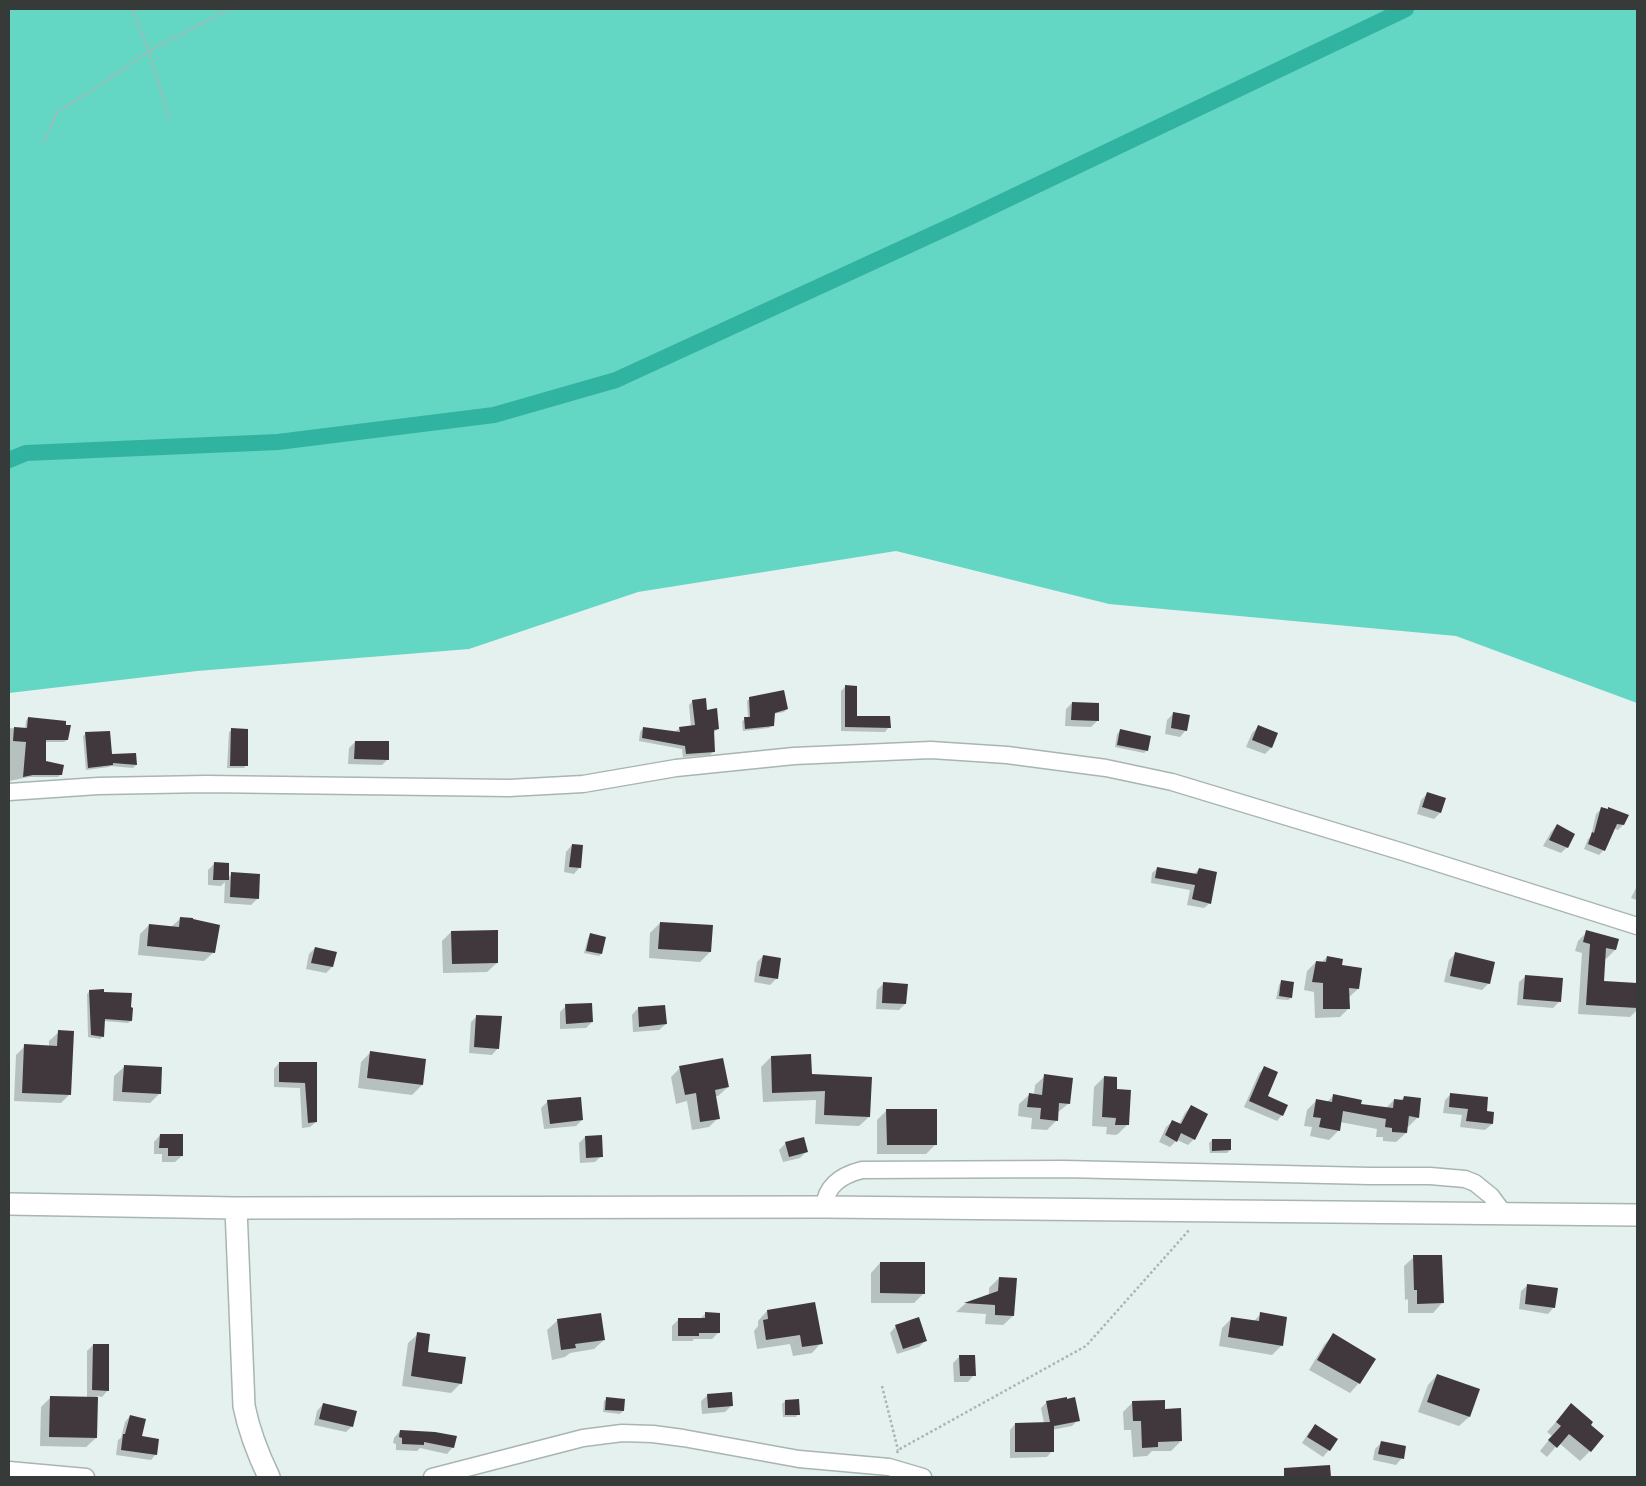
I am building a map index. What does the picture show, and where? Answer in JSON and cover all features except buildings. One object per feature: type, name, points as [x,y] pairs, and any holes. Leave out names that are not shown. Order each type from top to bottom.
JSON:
[{"type":"main road","points":[[9,1204],[236,1208],[824,1207],[1637,1215]]},
{"type":"main road","points":[[236,1208],[244,1406],[247,1423],[255,1447],[269,1477]]},
{"type":"street","points":[[9,792],[98,786],[206,784],[510,788],[583,784],[676,768],[794,756],[931,750],[1007,755],[1106,768],[1172,782],[1637,926]]},
{"type":"street","points":[[824,1207],[824,1198],[833,1184],[849,1173],[862,1170],[1063,1169],[1430,1176],[1465,1179],[1475,1183],[1490,1196],[1505,1215]]},
{"type":"street","points":[[432,1477],[583,1438],[622,1433],[653,1434],[683,1438],[799,1459],[889,1467],[923,1477]]},
{"type":"street","points":[[9,1470],[86,1477]]},
{"type":"path","points":[[132,9],[149,50],[168,119]]},
{"type":"path","points":[[44,141],[58,111],[94,89],[149,50],[230,9]]},
{"type":"path","points":[[889,1467],[898,1450],[1086,1346],[1205,1212]]},
{"type":"path","points":[[882,1386],[898,1450]]},
{"type":"green space","points":[[9,9],[1637,9],[1637,703],[1456,636],[1109,604],[896,551],[638,592],[469,649],[197,671],[9,693]]},
{"type":"waterway","points":[[9,460],[26,453],[278,442],[494,415],[616,380],[966,219],[1406,9]]}]
